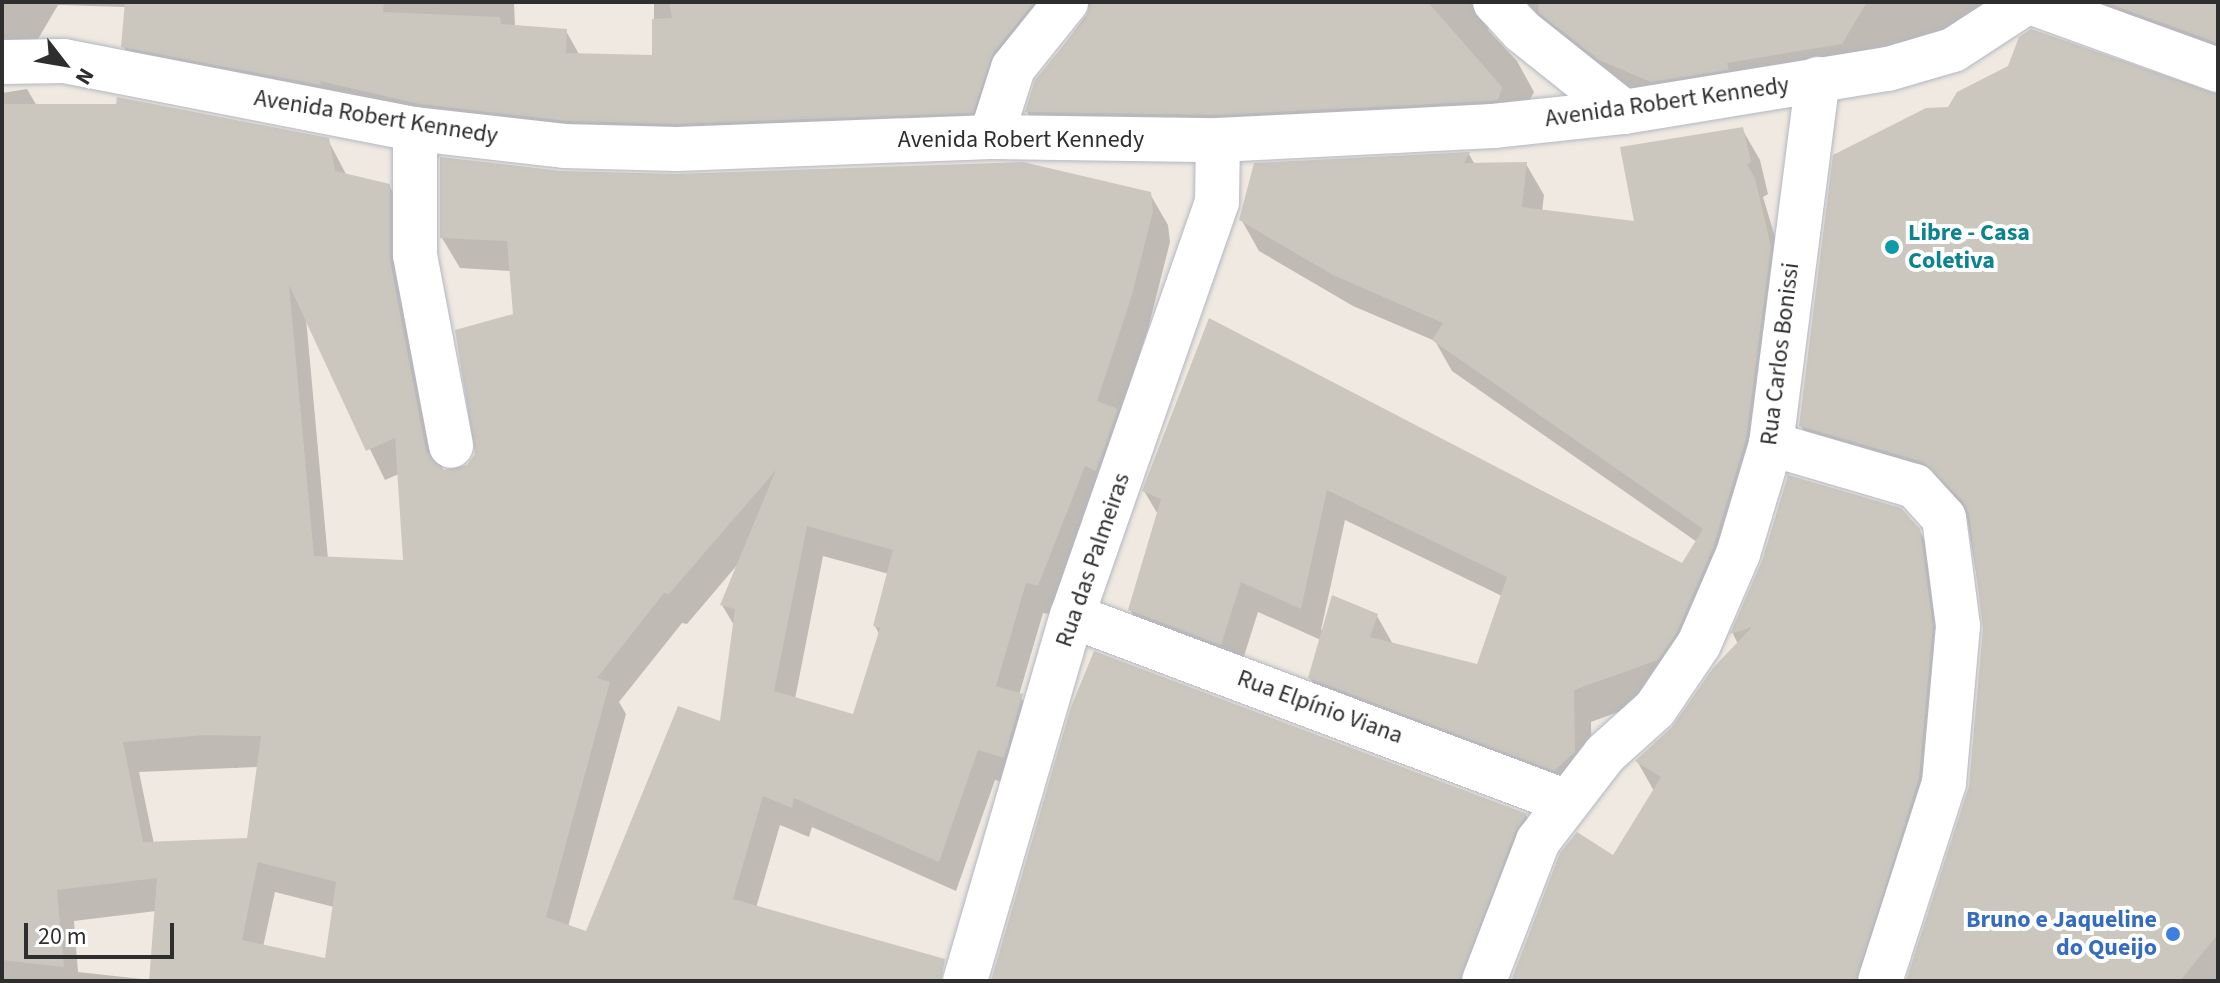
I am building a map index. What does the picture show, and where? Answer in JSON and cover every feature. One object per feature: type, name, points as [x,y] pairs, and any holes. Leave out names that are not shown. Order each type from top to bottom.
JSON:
[{"type":"street","points":[[991,137],[1013,68],[1066,2]]},
{"type":"street","points":[[1495,2],[1522,31],[1624,112]]},
{"type":"street","points":[[2029,2],[2218,70]]},
{"type":"street","name":"Avenida Robert Kennedy","points":[[2,62],[64,61],[415,129],[564,146],[677,149],[991,137],[1218,140],[1493,126],[1624,112],[1888,69],[1953,50],[2029,2]]},
{"type":"street","name":"Rua Carlos Bonissi","points":[[1484,981],[1538,841],[1605,754],[1655,709],[1699,644],[1738,554],[1771,444],[1818,79]]},
{"type":"street","points":[[415,129],[415,255],[451,446]]},
{"type":"street","name":"Rua das Palmeiras","points":[[965,981],[1072,616],[1217,202],[1218,140]]},
{"type":"street","points":[[1771,444],[1915,486],[1944,518],[1958,626],[1944,783],[1880,981]]},
{"type":"street","name":"Rua Elpínio Viana","points":[[1072,616],[1567,802]]},
{"type":"building","points":[[125,2],[384,2],[383,12],[500,17],[501,24],[567,29],[566,53],[652,55],[652,19],[672,18],[669,2],[1034,2],[993,53],[973,113],[677,124],[566,121],[419,104],[320,81],[321,85],[121,47]]},
{"type":"building","points":[[1090,2],[1428,2],[1502,87],[1498,100],[1491,101],[1218,115],[1025,112],[1035,80],[1086,18]]},
{"type":"building","points":[[1538,2],[1867,2],[1842,44],[1727,63],[1729,70],[1651,82],[1599,60],[1539,13]]},
{"type":"building","points":[[2104,2],[2218,2],[2218,43]]},
{"type":"building","points":[[2031,29],[2218,94],[2218,934],[2180,981],[1906,981],[1969,786],[1983,628],[1969,515],[1963,501],[1923,462],[1799,426],[1833,155],[1926,108],[1948,107],[1957,92],[2008,66],[2019,37]]},
{"type":"building","points":[[117,97],[329,138],[335,171],[390,184],[390,260],[426,451],[444,470],[467,465],[475,454],[455,330],[513,314],[507,241],[440,238],[440,157],[561,171],[676,174],[1023,162],[1151,192],[1153,211],[1131,298],[1097,401],[1118,409],[1096,471],[1085,466],[1038,586],[1026,583],[996,686],[1023,694],[1004,758],[978,750],[939,862],[794,798],[792,808],[763,796],[733,899],[945,959],[941,981],[149,981],[157,878],[57,890],[64,967],[2,960],[2,104],[116,104]],"holes":[[[289,285],[366,451],[395,438],[403,560],[314,556]],[[776,470],[720,605],[735,609],[720,721],[678,706],[586,931],[546,917],[610,682],[597,678],[664,593],[669,594]],[[807,526],[893,550],[873,626],[880,628],[853,714],[774,691]],[[205,735],[261,736],[247,838],[143,842],[123,742]],[[258,862],[336,882],[325,958],[242,940]]]},
{"type":"building","points":[[1743,127],[1751,162],[1747,165],[1755,178],[1771,247],[1746,439],[1714,545],[1677,632],[1658,660],[1574,690],[1575,752],[1554,771],[1308,678],[1332,595],[1378,614],[1370,637],[1477,664],[1507,577],[1327,490],[1301,609],[1241,582],[1221,645],[1128,610],[1161,499],[1142,491],[1209,318],[1682,563],[1703,529],[1432,340],[1443,323],[1333,275],[1239,220],[1254,163],[1470,152],[1464,163],[1527,162],[1522,207],[1634,221],[1620,147]]},
{"type":"building","points":[[1788,475],[1901,508],[1920,529],[1933,626],[1919,778],[1856,981],[1511,981],[1560,853],[1577,832],[1613,855],[1661,777],[1635,761],[1672,727],[1713,668],[1752,627],[1730,634],[1762,561]]},
{"type":"building","points":[[1094,651],[1527,814],[1515,832],[1460,981],[991,981],[1071,707]]},
{"type":"place","name":"Libre - Casa Coletiva","points":[[1892,247]]},
{"type":"place","name":"Bruno e Jaqueline do Queijo","points":[[2173,934]]}]
